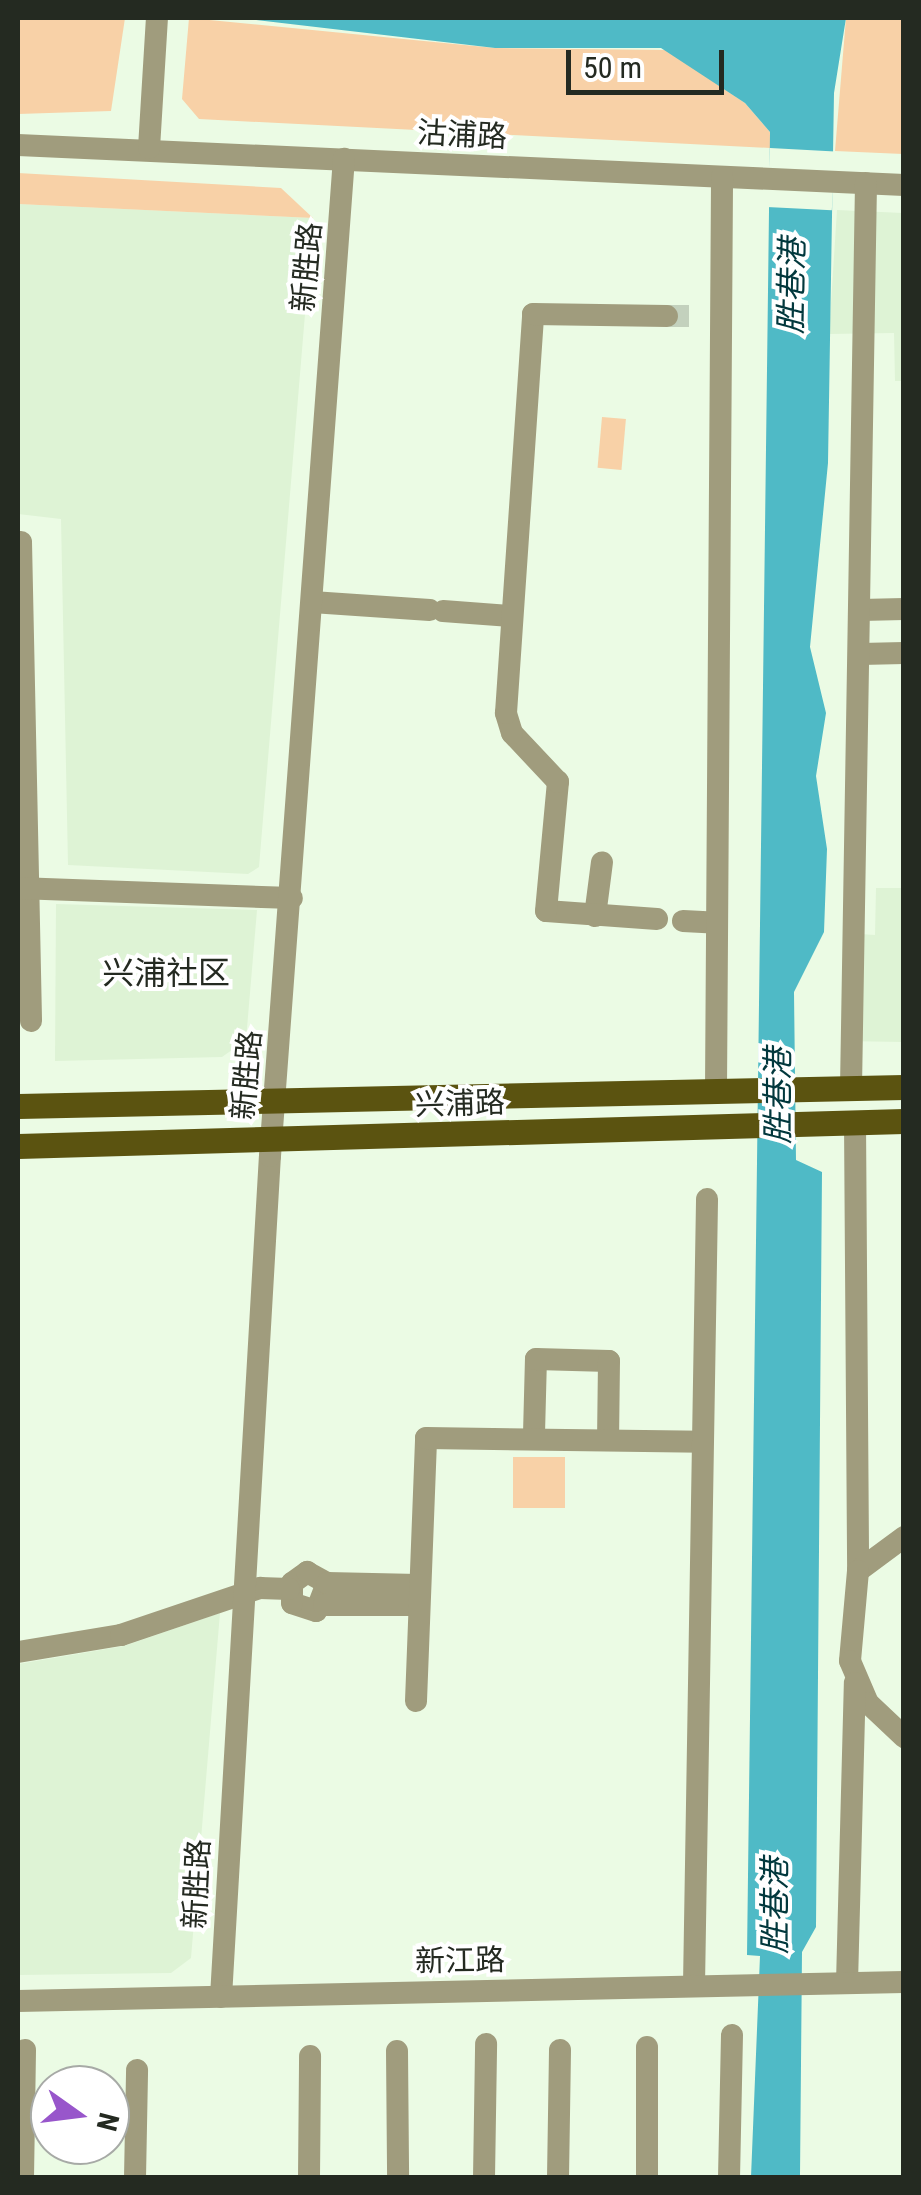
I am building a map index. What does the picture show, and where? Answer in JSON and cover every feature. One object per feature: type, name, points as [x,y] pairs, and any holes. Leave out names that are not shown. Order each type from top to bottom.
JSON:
[{"type":"main road","name":"兴浦路","points":[[18,1106],[904,1087]]},
{"type":"main road","name":"兴浦路","points":[[18,1146],[272,1142],[754,1122],[904,1121]]},
{"type":"street","points":[[149,148],[158,18]]},
{"type":"street","name":"沽浦路","points":[[18,144],[904,185]]},
{"type":"street","name":"新胜路","points":[[221,1997],[274,1098],[292,898],[344,159]]},
{"type":"street","points":[[716,1089],[707,316],[720,235],[722,177]]},
{"type":"street","points":[[851,1088],[862,654],[866,183]]},
{"type":"street","points":[[657,920],[546,911],[558,782],[512,733],[506,714],[533,314],[668,316]]},
{"type":"street","points":[[21,542],[23,888],[31,1021]]},
{"type":"street","points":[[312,602],[511,616]]},
{"type":"street","points":[[861,610],[904,609]]},
{"type":"street","points":[[862,654],[904,654]]},
{"type":"street","points":[[595,916],[602,862]]},
{"type":"street","points":[[23,888],[292,898]]},
{"type":"street","points":[[683,921],[717,923]]},
{"type":"street","points":[[847,1983],[858,1571],[855,1122]]},
{"type":"street","points":[[694,1985],[708,1200]]},
{"type":"street","points":[[534,1434],[536,1359],[609,1361],[608,1438]]},
{"type":"street","points":[[416,1701],[426,1438],[534,1434],[702,1442]]},
{"type":"street","points":[[858,1571],[904,1537]]},
{"type":"street","points":[[290,1596],[308,1572],[326,1594]]},
{"type":"street","points":[[18,1652],[121,1635],[244,1597],[290,1596],[310,1612],[326,1594],[418,1595]]},
{"type":"street","points":[[854,1683],[904,1737]]},
{"type":"street","name":"新江路","points":[[18,2001],[904,1982]]},
{"type":"street","points":[[730,2178],[732,2036]]},
{"type":"street","points":[[484,2178],[486,2044]]},
{"type":"street","points":[[647,2048],[647,2178]]},
{"type":"street","points":[[23,2178],[25,2050]]},
{"type":"street","points":[[558,2178],[560,2050]]},
{"type":"street","points":[[396,2051],[398,2178]]},
{"type":"street","points":[[309,2178],[310,2056]]},
{"type":"street","points":[[135,2178],[136,2070]]},
{"type":"shaded area","points":[[125,18],[111,111],[18,114],[18,19]]},
{"type":"shaded area","points":[[189,18],[495,48],[666,50],[745,103],[770,132],[770,148],[199,119],[182,99]]},
{"type":"shaded area","points":[[846,18],[903,18],[903,154],[835,151]]},
{"type":"shaded area","points":[[18,173],[281,188],[313,218],[18,204]]},
{"type":"shaded area","points":[[18,204],[313,218],[259,867],[248,874],[68,865],[61,519],[18,514]]},
{"type":"shaded area","points":[[837,210],[903,213],[903,381],[895,381],[894,333],[829,334]]},
{"type":"shaded area","points":[[602,417],[626,419],[621,470],[598,468]]},
{"type":"shaded area","points":[[876,888],[903,888],[903,1042],[843,1041],[845,933],[875,935]]},
{"type":"shaded area","points":[[56,904],[257,910],[246,1040],[222,1057],[55,1061]]},
{"type":"shaded area","points":[[513,1457],[565,1457],[565,1508],[513,1508]]},
{"type":"shaded area","points":[[220,1613],[191,1958],[171,1973],[18,1975],[18,1664],[124,1646]]},
{"type":"water","name":"胜巷港","points":[[239,18],[846,18],[834,93],[828,463],[810,647],[826,713],[816,776],[827,849],[824,932],[794,992],[796,1160],[822,1172],[816,1927],[802,1952],[800,2177],[751,2177],[760,1956],[747,1955],[770,132],[745,103],[661,48],[495,48]]},
{"type":"pier","points":[[770,148],[835,151],[832,210],[767,207]]},
{"type":"tunnel","points":[[667,316],[695,316]]},
{"type":"district","name":"兴浦社区","points":[[166,973]]}]
